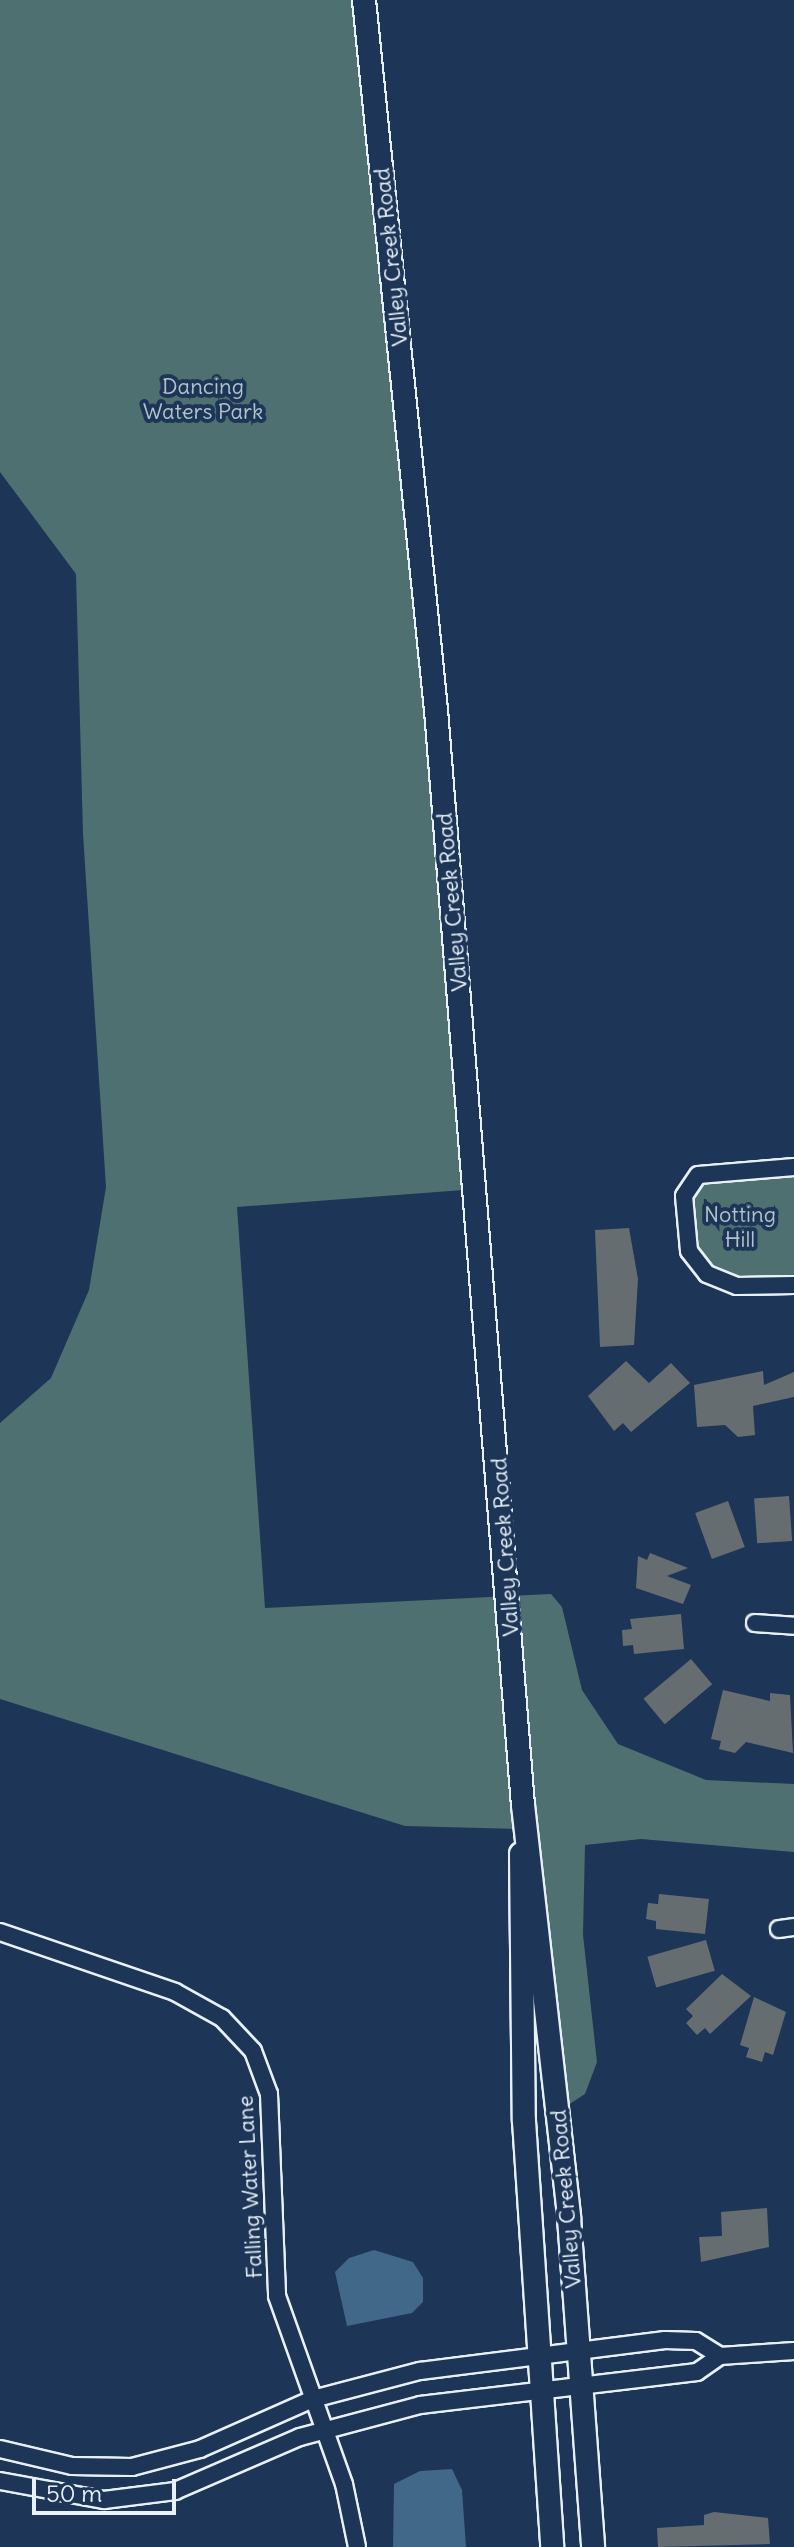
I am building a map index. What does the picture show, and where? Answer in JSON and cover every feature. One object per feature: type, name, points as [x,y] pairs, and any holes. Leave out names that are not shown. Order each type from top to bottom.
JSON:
[{"type":"main road","name":"Valley Creek Road","points":[[364,0],[436,710],[523,1805],[579,2347],[593,2547]]},
{"type":"main road","name":"Valley Creek Road","points":[[523,1805],[520,2043],[552,2547]]},
{"type":"street","points":[[794,1167],[703,1173],[684,1196],[689,1251],[707,1274],[737,1286],[794,1285]]},
{"type":"street","points":[[755,1623],[794,1626]]},
{"type":"street","name":"Falling Water Lane","points":[[0,1932],[175,1992],[222,2018],[253,2051],[269,2094],[277,2296],[325,2429],[357,2547]]},
{"type":"street","points":[[0,2449],[72,2466],[132,2467],[200,2449],[313,2399],[539,2351],[689,2340],[720,2356]]},
{"type":"street","points":[[0,2481],[104,2500],[175,2491],[325,2429],[541,2386],[697,2372],[720,2356],[794,2351]]},
{"type":"green space","name":"Dancing Waters Park","points":[[0,0],[364,0],[477,1189],[237,1207],[265,1608],[551,1594],[562,1607],[582,1690],[618,1744],[706,1780],[794,1784],[794,1852],[641,1839],[585,1845],[583,1935],[597,2062],[585,2094],[559,2111],[522,1829],[405,1826],[0,1699],[0,1423],[51,1378],[89,1290],[106,1187],[83,834],[76,574],[0,472]]},
{"type":"green space","name":"Notting Hill","points":[[794,1167],[794,1285],[728,1284],[687,1244],[694,1177]]},
{"type":"water","points":[[374,2250],[413,2262],[423,2278],[423,2302],[412,2313],[347,2326],[335,2272],[349,2258]]},
{"type":"water","points":[[452,2469],[462,2490],[466,2547],[393,2547],[394,2484],[420,2471]]},
{"type":"building","points":[[629,1228],[638,1279],[634,1345],[600,1347],[595,1230]]},
{"type":"building","points":[[626,1361],[649,1383],[671,1363],[690,1383],[631,1432],[623,1423],[614,1431],[588,1396]]},
{"type":"building","points":[[763,1371],[764,1385],[794,1372],[794,1397],[753,1406],[755,1435],[738,1437],[725,1425],[697,1427],[694,1385]]},
{"type":"building","points":[[789,1496],[792,1541],[757,1543],[754,1498]]},
{"type":"building","points":[[728,1501],[745,1547],[712,1559],[695,1513]]},
{"type":"building","points":[[650,1553],[688,1568],[667,1576],[691,1585],[683,1604],[636,1588],[638,1556],[647,1560]]},
{"type":"building","points":[[681,1614],[684,1649],[634,1654],[633,1645],[623,1646],[622,1630],[632,1629],[630,1619]]},
{"type":"building","points":[[691,1659],[712,1684],[665,1724],[644,1699]]},
{"type":"building","points":[[723,1690],[770,1701],[770,1693],[790,1695],[793,1753],[746,1742],[735,1753],[719,1749],[721,1741],[711,1739]]},
{"type":"building","points":[[659,1894],[709,1899],[705,1934],[656,1929],[656,1921],[646,1919],[648,1903],[658,1904]]},
{"type":"building","points":[[706,1940],[715,1971],[656,1988],[647,1957]]},
{"type":"building","points":[[722,1974],[751,1996],[710,2034],[705,2028],[697,2035],[686,2023],[693,2016],[686,2009]]},
{"type":"building","points":[[754,1997],[786,2012],[773,2055],[765,2052],[762,2062],[746,2057],[749,2048],[740,2045]]},
{"type":"building","points":[[767,2208],[769,2247],[701,2262],[699,2237],[722,2236],[721,2212]]},
{"type":"building","points":[[714,2512],[768,2518],[770,2544],[658,2547],[657,2528],[704,2525],[704,2515]]}]
